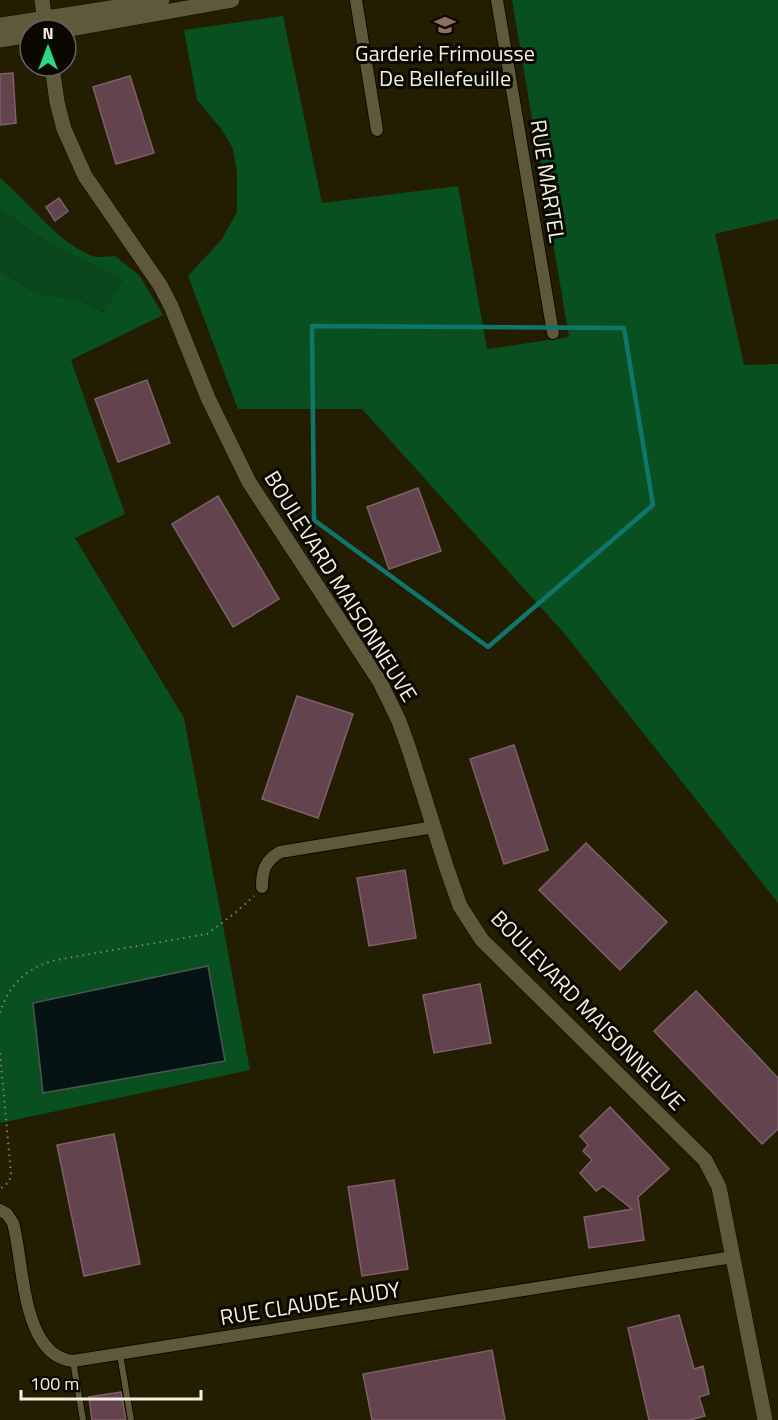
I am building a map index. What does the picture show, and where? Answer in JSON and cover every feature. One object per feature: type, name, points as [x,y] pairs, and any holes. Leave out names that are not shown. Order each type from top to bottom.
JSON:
[{"type":"street","points":[[42,0],[45,18]]},
{"type":"street","points":[[75,18],[162,0]]},
{"type":"street","points":[[356,0],[377,130]]},
{"type":"street","name":"RUE MARTEL","points":[[497,0],[552,333]]},
{"type":"street","points":[[78,27],[223,1]]},
{"type":"street","points":[[0,25],[18,25]]},
{"type":"street","points":[[0,40],[18,37]]},
{"type":"street","name":"BOULEVARD MAISONNEUVE","points":[[54,78],[59,111],[75,156],[93,189],[160,285],[171,306],[208,398],[249,482],[380,682],[399,721],[460,906],[482,940],[705,1160],[719,1187],[765,1420]]},
{"type":"street","points":[[262,887],[265,866],[280,852],[434,827]]},
{"type":"street","points":[[0,1210],[6,1214],[14,1227],[31,1317],[37,1333],[59,1359],[73,1361]]},
{"type":"street","name":"RUE CLAUDE-AUDY","points":[[73,1361],[733,1257]]},
{"type":"lane","points":[[120,1354],[131,1420]]},
{"type":"lane","points":[[73,1361],[83,1420]]},
{"type":"path","points":[[0,1013],[14,986],[26,972],[35,966],[56,960],[207,934],[235,914],[262,887]]},
{"type":"path","points":[[0,1053],[11,1174],[9,1182],[0,1189]]},
{"type":"highlighted area","points":[[312,326],[624,328],[653,505],[488,647],[314,520]]},
{"type":"green space","points":[[512,0],[778,0],[778,219],[715,234],[744,365],[778,364],[778,903],[564,633],[362,409],[238,409],[188,276],[222,239],[237,212],[237,173],[233,149],[222,130],[197,100],[184,30],[283,16],[322,203],[458,186],[487,349],[569,337]]},
{"type":"green space","points":[[0,178],[67,242],[92,256],[115,256],[139,275],[163,315],[71,360],[125,514],[75,538],[184,718],[250,1070],[0,1123],[0,271],[36,293],[82,301],[104,312],[123,280],[49,243],[0,209]]},
{"type":"green space","points":[[0,209],[49,243],[123,280],[105,312],[82,301],[36,293],[0,271]]},
{"type":"shaded area","points":[[208,966],[225,1061],[43,1093],[33,1003]]},
{"type":"building","points":[[13,73],[16,123],[0,125],[0,74]]},
{"type":"building","points":[[130,76],[154,153],[116,164],[93,87]]},
{"type":"building","points":[[59,198],[68,211],[55,221],[46,207]]},
{"type":"building","points":[[147,380],[170,443],[118,462],[95,399]]},
{"type":"building","points":[[418,488],[441,551],[389,569],[367,507]]},
{"type":"building","points":[[218,496],[279,599],[233,627],[172,524]]},
{"type":"building","points":[[297,696],[353,714],[318,818],[262,799]]},
{"type":"building","points":[[514,745],[548,850],[504,864],[470,759]]},
{"type":"building","points":[[586,843],[667,922],[620,970],[539,890]]},
{"type":"building","points":[[405,870],[416,938],[369,946],[357,878]]},
{"type":"building","points":[[480,984],[491,1043],[434,1053],[423,995]]},
{"type":"building","points":[[696,991],[778,1078],[778,1129],[762,1144],[654,1031]]},
{"type":"building","points":[[610,1107],[669,1169],[638,1197],[644,1240],[589,1248],[584,1217],[632,1209],[603,1186],[596,1191],[580,1173],[592,1160],[583,1151],[588,1145],[580,1136]]},
{"type":"building","points":[[114,1134],[140,1264],[84,1276],[57,1145]]},
{"type":"building","points":[[394,1180],[408,1269],[362,1276],[348,1187]]},
{"type":"building","points":[[679,1315],[694,1369],[703,1366],[709,1394],[699,1397],[705,1416],[690,1420],[649,1420],[628,1328]]},
{"type":"building","points":[[492,1350],[505,1420],[372,1420],[363,1374]]},
{"type":"building","points":[[121,1392],[126,1420],[92,1420],[89,1397]]},
{"type":"place","name":"Garderie Frimousse De Bellefeuille","points":[[445,25]]}]
